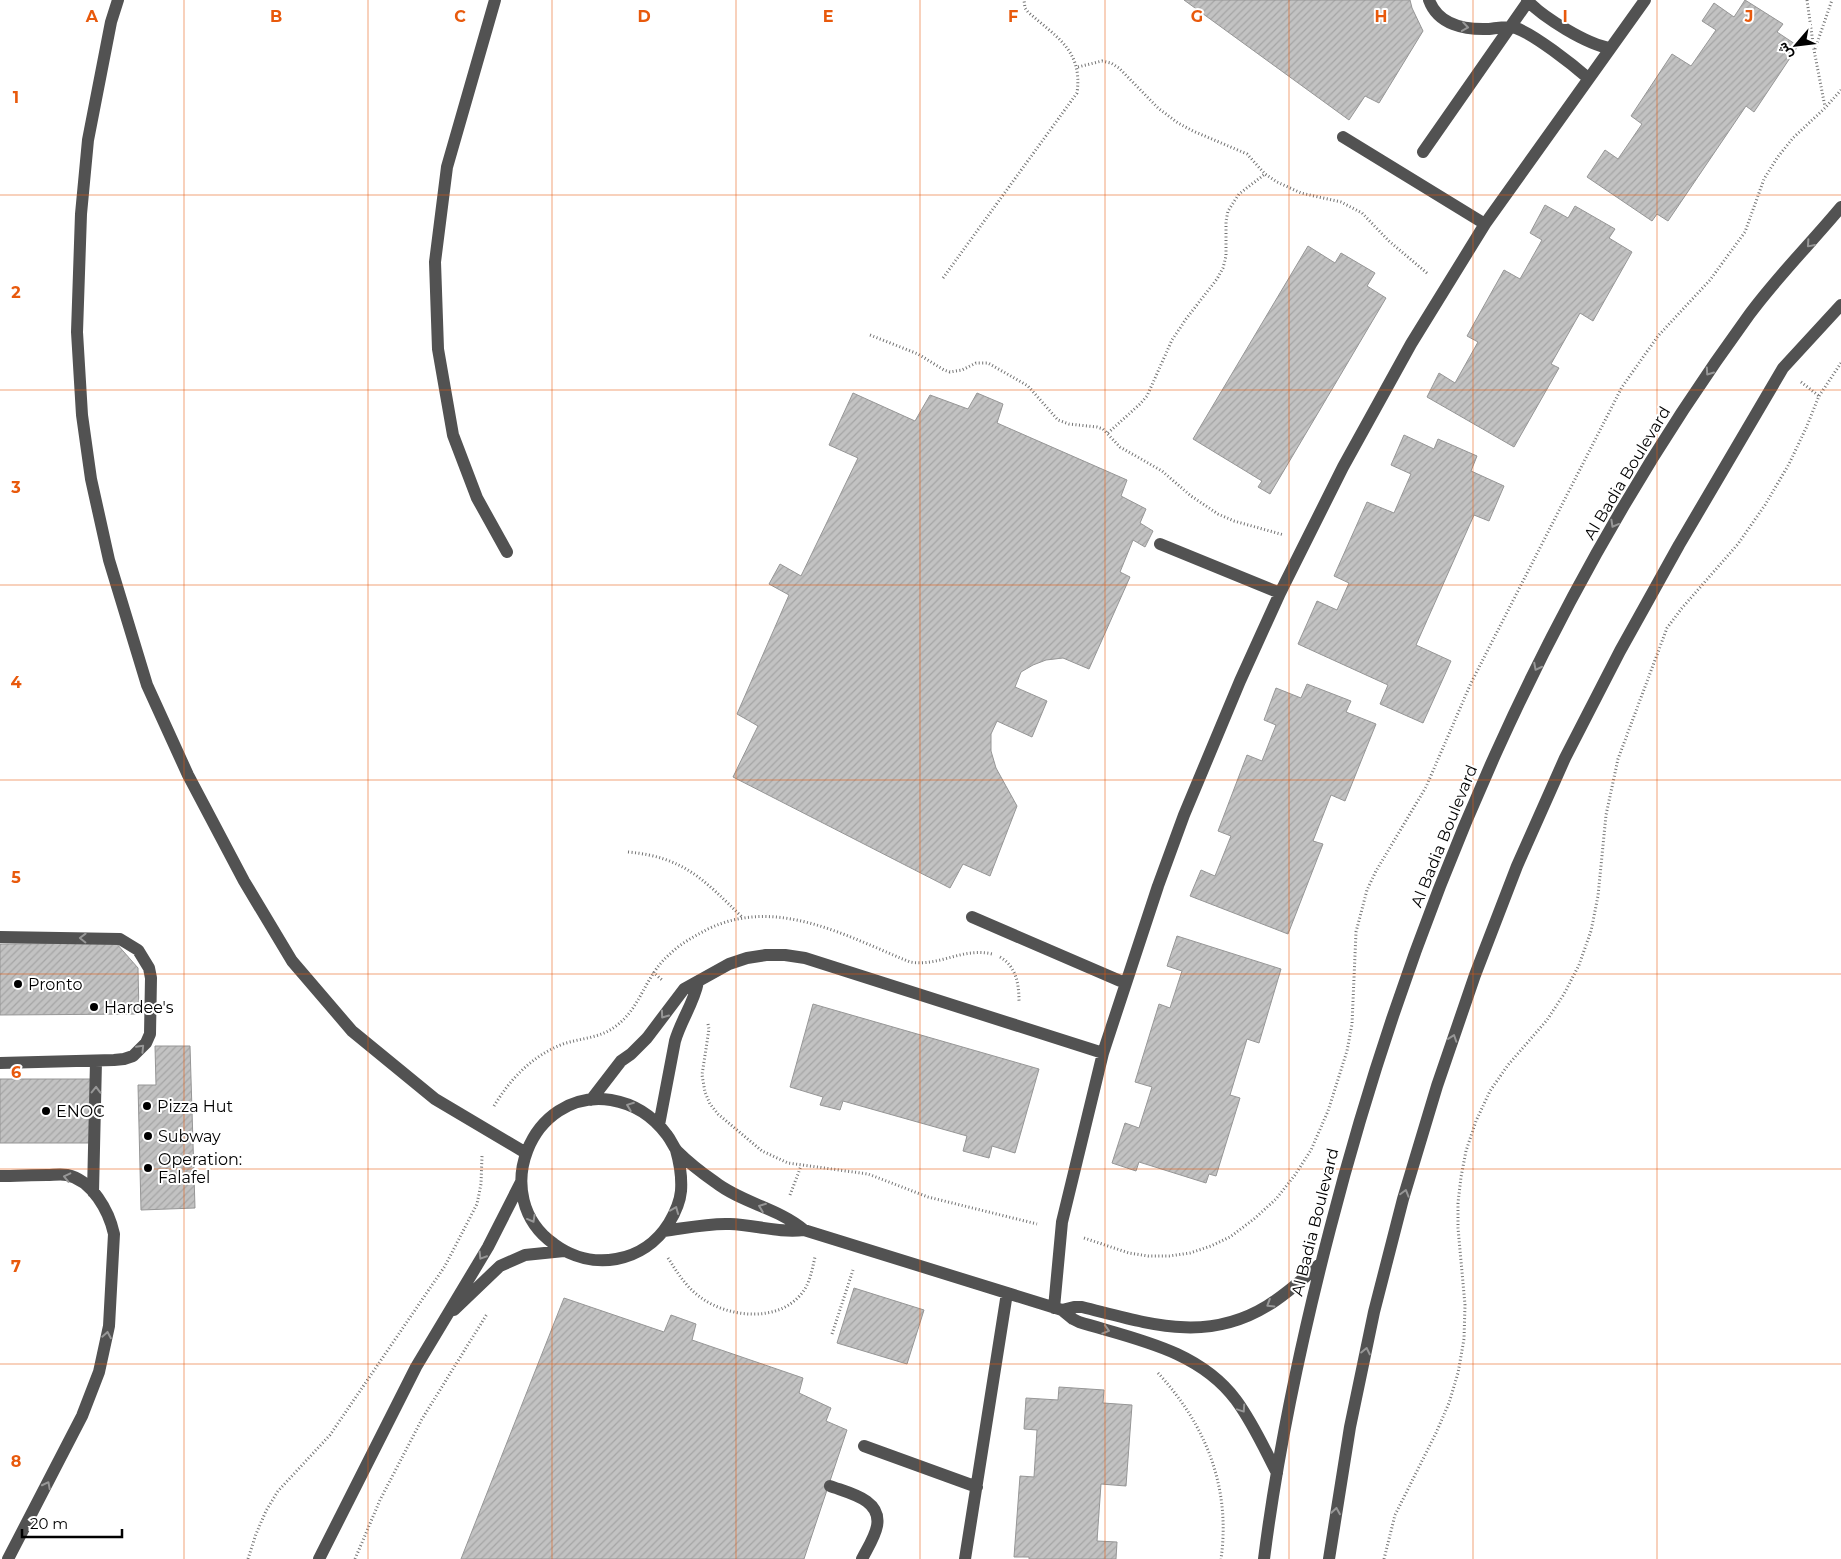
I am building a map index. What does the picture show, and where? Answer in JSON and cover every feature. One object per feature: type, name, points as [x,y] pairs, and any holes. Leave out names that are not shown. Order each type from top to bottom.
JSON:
[{"type":"street","points":[[118,0],[111,22],[88,140],[81,214],[77,332],[82,415],[91,479],[109,560],[147,685],[188,776],[244,881],[292,961],[352,1031],[434,1099],[526,1153]]},
{"type":"street","points":[[495,0],[447,167],[435,262],[438,348],[453,435],[477,498],[507,552]]},
{"type":"street","points":[[1429,0],[1431,7],[1442,19],[1461,28],[1488,29],[1510,27],[1522,31],[1561,56],[1588,78]]},
{"type":"street","points":[[1422,152],[1528,0],[1548,17],[1582,38],[1602,47],[1610,48]]},
{"type":"street","points":[[1058,1309],[1061,1230],[1103,1053],[1158,886],[1198,781],[1240,681],[1280,593],[1357,443],[1411,344],[1485,224],[1645,0]]},
{"type":"street","points":[[1343,137],[1485,224]]},
{"type":"street","name":"Al Badia Boulevard","points":[[1264,1559],[1277,1473],[1295,1376],[1321,1263],[1350,1151],[1378,1060],[1409,970],[1442,881],[1478,793],[1517,706],[1573,596],[1634,488],[1701,384],[1752,312],[1841,207]]},
{"type":"street","points":[[1329,1559],[1350,1427],[1374,1312],[1403,1198],[1462,1012],[1518,866],[1565,758],[1620,651],[1679,545],[1783,368],[1841,305]]},
{"type":"street","points":[[1160,544],[1280,593]]},
{"type":"street","points":[[972,917],[1125,983]]},
{"type":"street","points":[[0,937],[120,939],[130,943],[141,954],[149,968],[151,978],[150,1034],[146,1042],[132,1056],[124,1059],[96,1061],[0,1063]]},
{"type":"street","points":[[591,1100],[620,1061],[631,1054],[647,1038],[684,989],[729,964],[747,958],[766,955],[805,958],[1103,1053]]},
{"type":"street","points":[[659,1125],[675,1041],[679,1028],[691,1006],[698,982]]},
{"type":"street","points":[[93,1192],[96,1061]]},
{"type":"street","points":[[319,1559],[416,1367],[488,1247],[521,1182],[526,1153],[535,1134],[546,1122],[559,1111],[591,1100],[610,1100],[628,1104],[645,1112],[669,1137],[676,1150],[681,1171],[681,1193],[675,1213],[664,1231],[648,1247],[628,1256],[606,1260],[584,1259],[564,1251],[546,1239],[533,1223],[524,1203],[521,1182]]},
{"type":"street","points":[[676,1150],[725,1189],[745,1200],[782,1215],[804,1230],[1058,1309],[1079,1322],[1170,1350],[1191,1360],[1207,1371],[1235,1399],[1246,1415],[1277,1473]]},
{"type":"street","points":[[0,1176],[68,1175],[81,1182],[93,1192],[107,1211],[114,1234],[109,1326],[105,1349],[94,1387],[82,1416],[8,1559]]},
{"type":"street","points":[[664,1231],[716,1224],[744,1225],[785,1231],[804,1230]]},
{"type":"street","points":[[444,1319],[500,1266],[526,1255],[564,1251]]},
{"type":"street","points":[[1058,1309],[1082,1307],[1156,1326],[1185,1328],[1213,1326],[1241,1319],[1267,1306],[1321,1263]]},
{"type":"street","points":[[965,1559],[1007,1293]]},
{"type":"street","points":[[864,1446],[977,1487]]},
{"type":"street","points":[[830,1486],[865,1500],[875,1511],[877,1526],[862,1559]]},
{"type":"path","points":[[944,278],[1077,93],[1079,81],[1078,67],[1072,54],[1065,45],[1028,12],[1025,8],[1024,0]]},
{"type":"path","points":[[1807,0],[1825,108]]},
{"type":"path","points":[[1814,50],[1832,0]]},
{"type":"path","points":[[1078,67],[1102,61],[1111,63],[1120,68],[1158,108],[1193,131],[1248,154],[1266,174],[1289,188],[1301,193],[1341,202],[1362,213],[1389,242],[1446,288]]},
{"type":"path","points":[[691,1006],[708,1023],[709,1029],[702,1075],[705,1092],[710,1104],[718,1114],[762,1151],[788,1163],[868,1174],[937,1199],[1061,1230],[1129,1253],[1148,1256],[1190,1253],[1211,1246],[1230,1237],[1254,1219],[1276,1198],[1295,1175],[1311,1150],[1328,1111],[1347,1051],[1352,1024],[1356,932],[1363,904],[1376,871],[1426,787],[1470,683],[1622,387],[1658,336],[1710,280],[1745,232],[1761,187],[1777,158],[1793,138],[1841,90]]},
{"type":"path","points":[[1108,433],[1147,396],[1172,340],[1218,279],[1223,268],[1226,256],[1226,221],[1228,211],[1239,194],[1266,174]]},
{"type":"path","points":[[870,335],[918,354],[950,372],[962,370],[976,363],[988,363],[1028,386],[1058,420],[1069,424],[1097,427],[1108,433],[1120,447],[1162,471],[1191,496],[1218,514],[1234,521],[1306,542]]},
{"type":"path","points":[[1384,1559],[1395,1515],[1436,1433],[1449,1403],[1458,1373],[1464,1340],[1465,1306],[1458,1228],[1458,1202],[1464,1160],[1476,1121],[1508,1065],[1547,1020],[1564,994],[1579,965],[1591,932],[1598,896],[1606,815],[1618,760],[1667,628],[1738,544],[1765,505],[1792,457],[1819,396],[1841,363]]},
{"type":"path","points":[[628,852],[670,860],[690,870],[707,883],[742,918]]},
{"type":"path","points":[[248,1559],[256,1534],[278,1491],[330,1435],[445,1266],[477,1204],[483,1168],[482,1152],[486,1128],[494,1106],[507,1086],[523,1068],[543,1054],[564,1044],[602,1034],[630,1014],[654,972],[671,953],[692,937],[716,925],[742,918],[769,916],[795,918],[821,925],[919,964],[937,962],[970,952],[982,951],[993,954],[1003,959],[1011,967],[1017,978],[1019,989],[1018,1027]]},
{"type":"path","points":[[654,972],[679,995]]},
{"type":"path","points":[[675,1252],[667,1258],[687,1286],[700,1298],[731,1312],[748,1314],[779,1310],[791,1304],[802,1294],[809,1282],[815,1255],[823,1257]]},
{"type":"path","points":[[832,1334],[854,1267]]},
{"type":"path","points":[[355,1559],[380,1500],[422,1419],[490,1310]]},
{"type":"path","points":[[1156,1371],[1188,1409],[1202,1433],[1212,1458],[1219,1486],[1224,1524],[1221,1559]]},
{"type":"building","points":[[1184,0],[1410,0],[1423,31],[1379,103],[1365,96],[1349,120]]},
{"type":"building","points":[[1745,0],[1783,24],[1777,32],[1798,46],[1754,112],[1746,106],[1668,221],[1657,214],[1652,221],[1587,177],[1605,150],[1618,159],[1642,124],[1631,116],[1672,54],[1691,66],[1716,30],[1702,21],[1714,3],[1734,17]]},
{"type":"building","points":[[1545,205],[1568,218],[1575,206],[1615,229],[1609,238],[1632,252],[1593,321],[1580,313],[1551,364],[1559,368],[1514,447],[1427,397],[1439,373],[1455,383],[1478,342],[1467,336],[1504,270],[1520,279],[1542,240],[1530,233]]},
{"type":"building","points":[[1308,246],[1335,263],[1341,253],[1375,273],[1367,286],[1386,298],[1270,494],[1258,487],[1262,481],[1193,439]]},
{"type":"building","points":[[853,393],[915,421],[930,395],[968,409],[977,393],[1003,404],[997,423],[1127,480],[1121,496],[1146,509],[1140,523],[1153,531],[1145,547],[1133,540],[1120,572],[1130,577],[1089,669],[1063,658],[1046,660],[1021,672],[1015,687],[1047,701],[1032,737],[997,721],[991,734],[991,751],[996,768],[1017,806],[990,876],[963,864],[950,888],[733,777],[758,726],[737,714],[789,595],[769,584],[780,564],[801,576],[858,458],[829,445]]},
{"type":"building","points":[[1404,435],[1434,449],[1438,439],[1477,456],[1471,471],[1504,486],[1489,521],[1474,515],[1416,645],[1451,661],[1423,723],[1380,704],[1388,685],[1298,644],[1317,601],[1337,610],[1349,583],[1334,576],[1367,502],[1394,513],[1411,474],[1391,465]]},
{"type":"building","points":[[1307,684],[1351,701],[1346,712],[1376,724],[1345,801],[1331,795],[1313,841],[1323,844],[1288,934],[1190,896],[1201,870],[1215,876],[1231,836],[1218,831],[1247,755],[1262,761],[1276,725],[1264,720],[1276,688],[1301,698]]},
{"type":"building","points":[[1177,936],[1281,969],[1259,1043],[1247,1039],[1230,1095],[1240,1098],[1216,1176],[1209,1174],[1206,1183],[1139,1162],[1136,1171],[1112,1163],[1125,1123],[1139,1128],[1152,1087],[1135,1082],[1159,1004],[1170,1008],[1182,971],[1167,966]]},
{"type":"building","points":[[116,943],[138,968],[139,1014],[0,1015],[0,944]]},
{"type":"building","points":[[813,1004],[1039,1069],[1015,1153],[992,1146],[989,1158],[963,1151],[967,1136],[843,1101],[840,1110],[820,1105],[823,1097],[790,1087]]},
{"type":"building","points":[[155,1046],[190,1046],[195,1208],[141,1210],[138,1085],[156,1085]]},
{"type":"building","name":"ENOC","points":[[0,1079],[92,1079],[92,1143],[0,1143]]},
{"type":"building","points":[[854,1288],[924,1310],[907,1364],[837,1343]]},
{"type":"building","points":[[564,1298],[664,1332],[671,1315],[696,1324],[692,1340],[803,1378],[799,1393],[831,1408],[826,1421],[847,1430],[804,1559],[461,1559]]},
{"type":"building","points":[[1059,1387],[1104,1390],[1103,1403],[1132,1405],[1126,1486],[1101,1484],[1097,1541],[1117,1542],[1116,1559],[1029,1559],[1029,1557],[1014,1557],[1020,1476],[1034,1477],[1037,1430],[1024,1429],[1026,1398],[1058,1400]]},
{"type":"place","name":"Pronto","points":[[18,984]]},
{"type":"place","name":"Hardee's","points":[[94,1007]]},
{"type":"place","name":"Pizza Hut","points":[[147,1106]]},
{"type":"place","name":"ENOC","points":[[46,1111]]},
{"type":"place","name":"Subway","points":[[148,1136]]},
{"type":"place","name":"Operation: Falafel","points":[[148,1168]]}]
